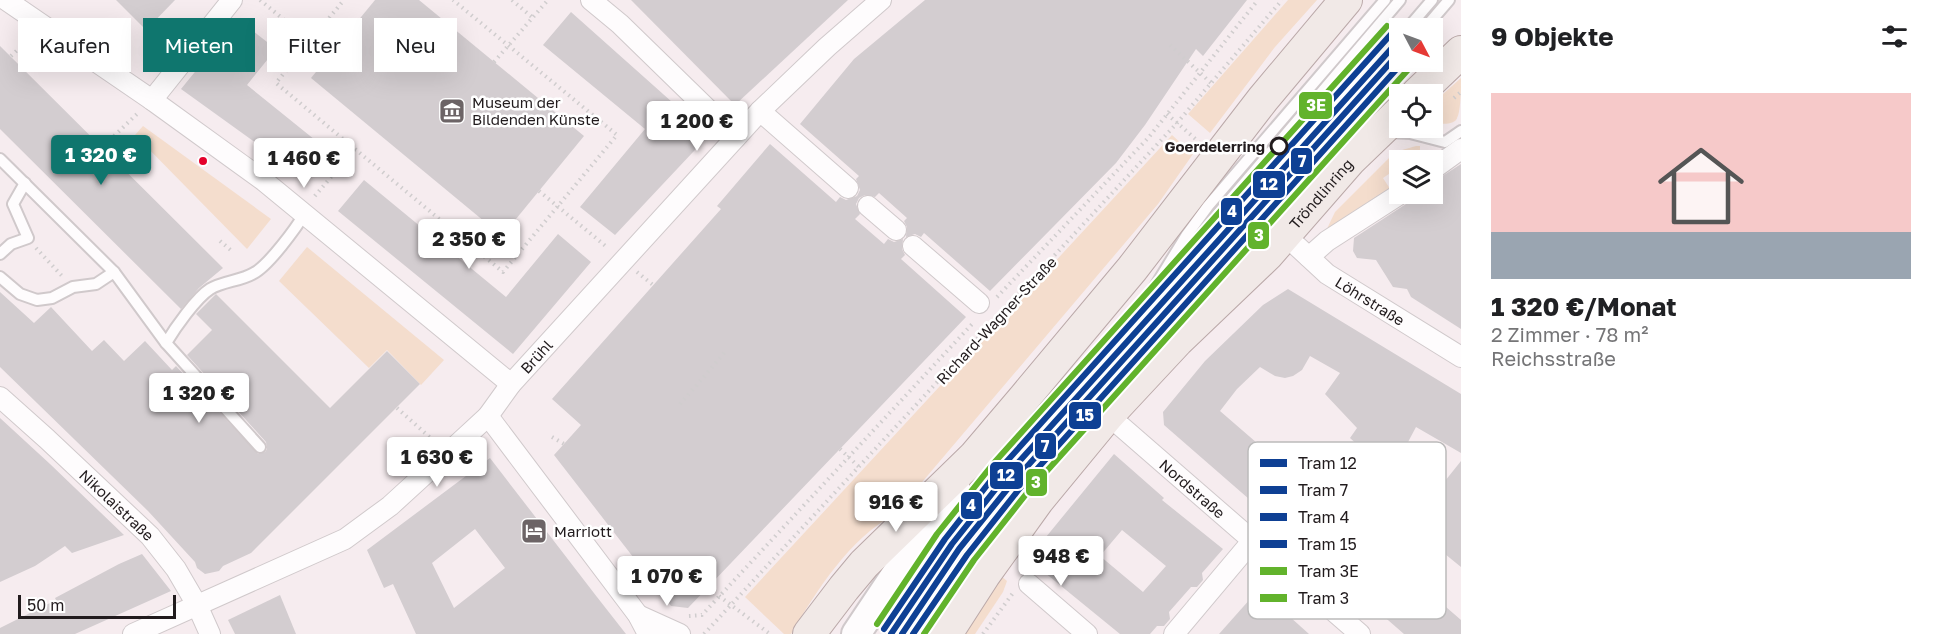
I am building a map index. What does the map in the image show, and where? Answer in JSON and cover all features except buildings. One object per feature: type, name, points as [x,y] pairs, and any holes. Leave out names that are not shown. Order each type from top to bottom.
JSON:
[{"type":"main road","points":[[809,634],[864,564],[974,457],[1132,269],[1263,99],[1346,0]]},
{"type":"main road","points":[[1427,84],[1461,52]]},
{"type":"main road","name":"Tröndlinring","points":[[946,634],[984,575],[1101,407],[1177,341],[1285,235],[1350,160],[1389,121]]},
{"type":"main road","points":[[856,634],[974,457]]},
{"type":"street","points":[[6,0],[152,100],[304,213],[511,384]]},
{"type":"street","points":[[152,100],[232,0]]},
{"type":"street","points":[[591,0],[620,24],[736,137]]},
{"type":"street","name":"Brühl","points":[[133,634],[345,539],[390,506],[488,416],[511,384],[760,111],[827,47],[881,0]]},
{"type":"street","points":[[760,111],[848,188]]},
{"type":"street","points":[[1443,162],[1461,149]]},
{"type":"street","points":[[1309,257],[1328,241],[1389,201]]},
{"type":"street","points":[[868,206],[896,230]]},
{"type":"street","name":"Löhrstraße","points":[[1285,235],[1327,274],[1461,357]]},
{"type":"street","points":[[913,246],[984,307]]},
{"type":"street","name":"Nikolaistraße","points":[[0,397],[150,536],[176,569],[197,605],[210,634]]},
{"type":"street","name":"Nordstraße","points":[[1101,407],[1248,536]]},
{"type":"street","points":[[488,416],[638,615],[648,634]]},
{"type":"street","points":[[1174,634],[1248,546]]},
{"type":"street","points":[[1022,587],[1087,634]]},
{"type":"street","points":[[638,615],[676,632]]},
{"type":"street","name":"Nordstraße","points":[[1343,619],[1360,634]]},
{"type":"lane","points":[[1084,390],[1121,343],[1175,254],[1218,193],[1384,0]]},
{"type":"lane","points":[[1101,407],[1122,363],[1196,243],[1400,0]]},
{"type":"lane","points":[[1417,18],[1432,0]]},
{"type":"lane","points":[[1434,18],[1449,0]]},
{"type":"lane","points":[[892,634],[967,524],[1006,476],[1389,50]]},
{"type":"lane","points":[[916,634],[1019,483],[1101,407],[1389,70]]},
{"type":"lane","points":[[1429,138],[1445,142],[1461,131]]},
{"type":"lane","points":[[0,159],[114,272],[166,343],[260,447]]},
{"type":"lane","points":[[0,254],[11,244],[28,238],[13,204],[25,183]]},
{"type":"lane","points":[[166,343],[178,323],[210,289],[254,274],[263,267],[298,224],[304,213]]},
{"type":"lane","points":[[1132,269],[1175,254]]},
{"type":"lane","points":[[0,277],[20,294],[37,300],[52,298],[73,287],[96,284],[114,272]]},
{"type":"path","points":[[260,0],[282,18]]},
{"type":"path","points":[[329,18],[344,0]]},
{"type":"path","points":[[285,72],[276,83],[504,272],[617,135],[453,0]]},
{"type":"path","points":[[512,0],[533,18]]},
{"type":"path","points":[[494,62],[548,0]]},
{"type":"path","points":[[676,632],[679,617],[702,615],[984,307],[1149,136],[1258,0]]},
{"type":"path","name":"Richard-Wagner-Straße","points":[[704,634],[1089,219],[1282,0]]},
{"type":"path","points":[[1170,45],[1211,83]]},
{"type":"path","points":[[114,136],[152,100]]},
{"type":"path","points":[[1167,114],[1174,119]]},
{"type":"path","points":[[304,213],[311,201],[355,148]]},
{"type":"path","points":[[539,191],[604,245]]},
{"type":"path","points":[[28,238],[73,287]]},
{"type":"path","points":[[220,241],[233,252]]},
{"type":"path","points":[[680,404],[727,350]]},
{"type":"path","points":[[397,408],[448,453]]},
{"type":"path","points":[[552,437],[564,444]]},
{"type":"path","points":[[840,449],[859,467]]},
{"type":"path","points":[[983,634],[1022,587]]},
{"type":"path","points":[[719,596],[770,634]]},
{"type":"shaded area","points":[[1288,0],[1317,0],[1275,47],[1210,133],[1188,114]]},
{"type":"shaded area","points":[[1461,78],[1460,106],[1458,117],[1454,122],[1443,124],[1443,94]]},
{"type":"shaded area","points":[[143,126],[271,219],[247,249],[135,135]]},
{"type":"shaded area","points":[[1172,135],[1193,154],[1158,204],[895,514],[863,537],[849,551],[823,583],[791,634],[784,634],[745,597]]},
{"type":"shaded area","points":[[1416,146],[1420,146],[1420,150],[1402,150]]},
{"type":"shaded area","points":[[1389,158],[1389,174],[1383,178],[1389,187],[1389,198],[1324,235],[1335,212]]},
{"type":"shaded area","points":[[307,247],[444,360],[421,385],[387,350],[369,368],[279,281]]},
{"type":"shaded area","points":[[1001,576],[1007,581],[1003,592],[975,634],[963,634]]},
{"type":"tram line","name":"3E","points":[[877,624],[937,534],[993,464],[1387,26]]},
{"type":"tram line","name":"4","points":[[884,629],[945,539],[999,470],[1389,36]]},
{"type":"tram line","name":"12","points":[[891,634],[952,544],[1006,476],[1389,51]]},
{"type":"tram line","name":"7","points":[[902,634],[959,549],[1013,482],[1389,64]]},
{"type":"tram line","name":"15","points":[[913,634],[967,555],[1020,488],[1394,72]]},
{"type":"tram line","name":"3","points":[[924,634],[974,560],[1027,493],[1406,72]]},
{"type":"place","name":"Museum der Bildenden Künste","points":[[452,111]]},
{"type":"place","name":"Goerdelerring","points":[[1279,146]]},
{"type":"place","name":"Marriott","points":[[534,531]]}]
